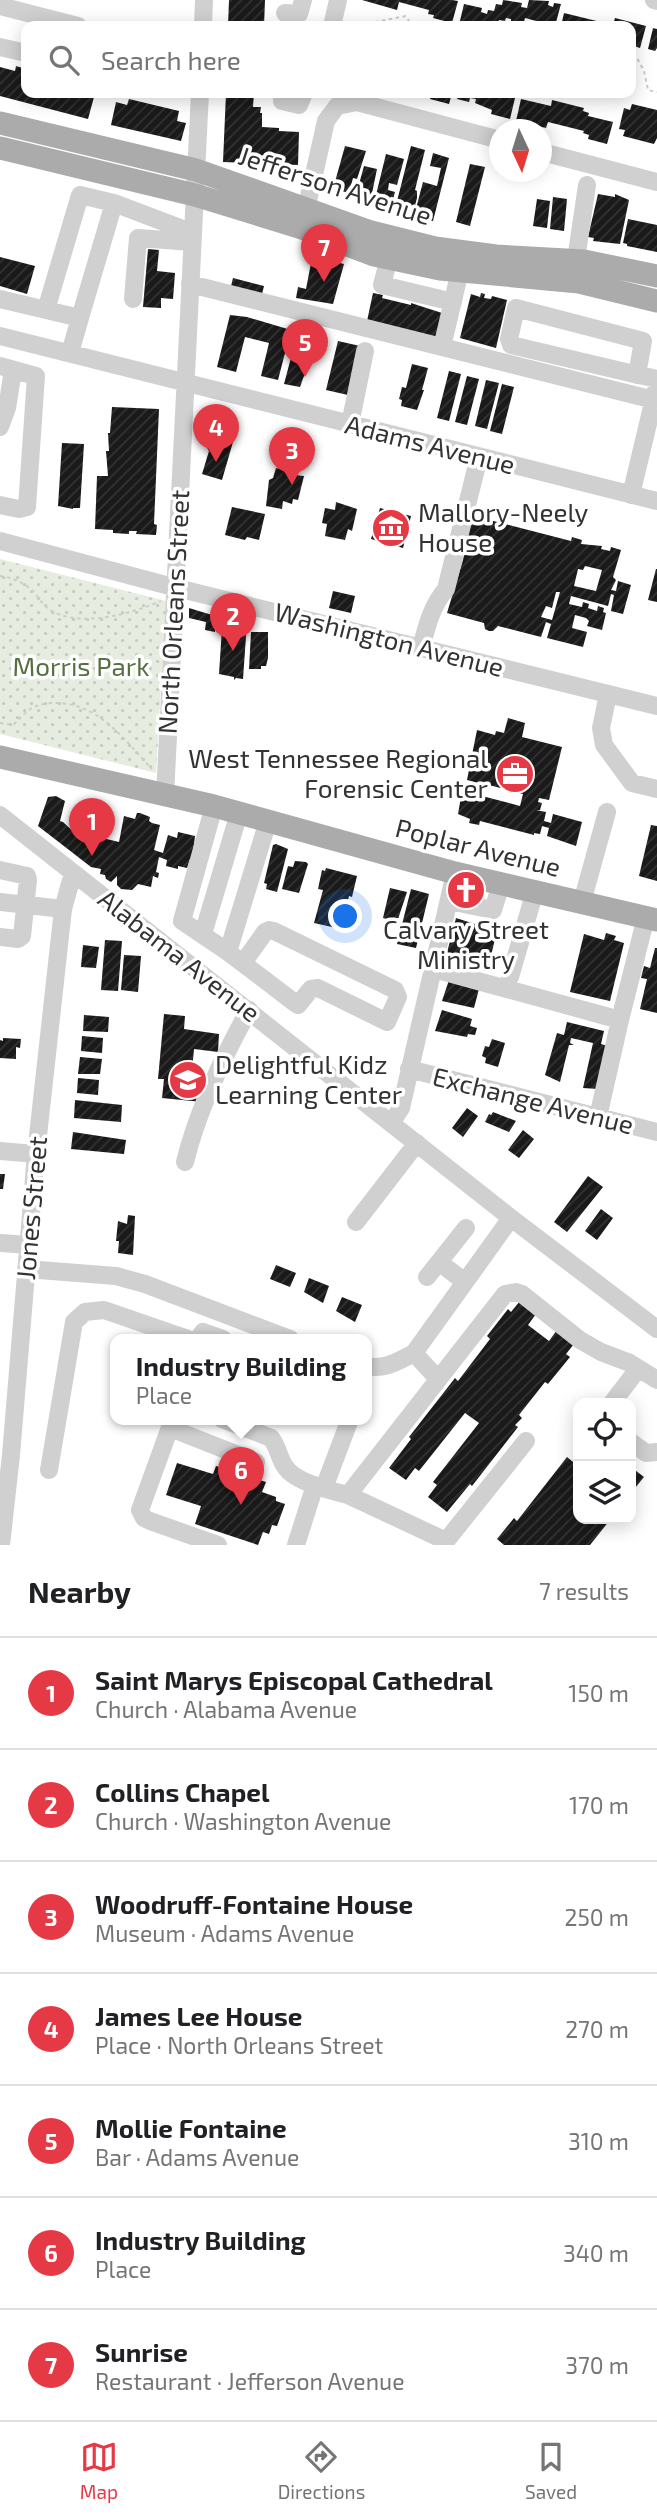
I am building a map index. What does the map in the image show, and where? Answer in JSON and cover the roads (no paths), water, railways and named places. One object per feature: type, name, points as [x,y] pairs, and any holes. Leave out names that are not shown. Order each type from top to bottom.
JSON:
[{"type":"main road","name":"Jefferson Avenue","points":[[0,123],[196,170],[304,218],[374,255],[450,270],[579,282],[657,300]]},
{"type":"main road","name":"Jefferson Avenue","points":[[0,148],[195,195],[435,248],[496,256],[576,261],[657,276]]},
{"type":"main road","name":"Poplar Avenue","points":[[0,757],[165,789],[214,806],[455,873],[651,919]]},
{"type":"street","points":[[203,21],[204,0]]},
{"type":"street","points":[[285,13],[299,14],[303,0]]},
{"type":"street","points":[[333,21],[338,0]]},
{"type":"street","points":[[0,6],[58,21]]},
{"type":"street","points":[[0,47],[21,52]]},
{"type":"street","name":"North Orleans Street","points":[[165,789],[200,98]]},
{"type":"street","points":[[282,98],[282,101],[299,105],[302,98]]},
{"type":"street","points":[[304,218],[327,121],[337,106],[358,102],[489,137]]},
{"type":"street","points":[[552,155],[657,182]]},
{"type":"street","points":[[576,261],[587,185]]},
{"type":"street","points":[[46,310],[80,195],[114,203],[193,238]]},
{"type":"street","points":[[71,353],[114,203]]},
{"type":"street","points":[[133,299],[138,238],[193,238]]},
{"type":"street","points":[[389,258],[382,285],[453,302]]},
{"type":"street","points":[[432,297],[450,270]]},
{"type":"street","points":[[442,347],[453,302],[450,270]]},
{"type":"street","points":[[190,284],[442,347],[655,393],[631,495]]},
{"type":"street","points":[[0,299],[80,318]]},
{"type":"street","points":[[637,375],[643,341],[516,307],[509,339],[511,345],[637,375],[657,379]]},
{"type":"street","name":"Adams Avenue","points":[[0,336],[657,501]]},
{"type":"street","points":[[349,424],[365,351]]},
{"type":"street","points":[[0,427],[8,408],[7,368],[36,376],[27,506],[19,509],[0,505]]},
{"type":"street","points":[[421,648],[435,602],[446,589],[479,457]]},
{"type":"street","name":"Washington Avenue","points":[[0,541],[176,595],[421,648],[657,706]]},
{"type":"street","points":[[608,694],[601,729],[604,746],[632,783],[657,789]]},
{"type":"street","points":[[214,806],[181,921],[203,934],[298,1005],[311,989],[318,988],[387,1022],[398,997],[396,990],[274,931],[265,932],[235,957]]},
{"type":"street","points":[[582,902],[607,812]]},
{"type":"street","points":[[203,934],[239,813]]},
{"type":"street","name":"Alabama Avenue","points":[[0,815],[511,1218],[657,1329]]},
{"type":"street","points":[[235,957],[268,821]]},
{"type":"street","points":[[0,870],[27,876],[22,936],[18,939],[0,937]]},
{"type":"street","name":"Jones Street","points":[[1,1545],[5,1455],[29,1245],[36,1154],[63,909],[73,873]]},
{"type":"street","points":[[392,1122],[401,1108],[455,873]]},
{"type":"street","points":[[472,906],[479,878]]},
{"type":"street","points":[[449,901],[493,910],[501,884]]},
{"type":"street","points":[[510,977],[534,891]]},
{"type":"street","points":[[0,902],[63,909]]},
{"type":"street","points":[[598,1118],[620,1020],[651,919]]},
{"type":"street","points":[[434,969],[620,1020]]},
{"type":"street","points":[[185,1162],[191,1139],[215,1081],[249,1010]]},
{"type":"street","name":"Exchange Avenue","points":[[410,1069],[657,1132]]},
{"type":"street","points":[[356,1222],[417,1143]]},
{"type":"street","points":[[0,1151],[36,1154]]},
{"type":"street","points":[[372,1367],[391,1365],[414,1353],[511,1218]]},
{"type":"street","points":[[427,1277],[466,1228]]},
{"type":"street","points":[[0,1243],[29,1245]]},
{"type":"street","points":[[439,1262],[465,1282]]},
{"type":"street","points":[[26,1269],[116,1276],[145,1284],[276,1334]]},
{"type":"street","points":[[348,1495],[505,1294],[522,1294],[580,1340],[657,1380]]},
{"type":"street","points":[[49,1469],[74,1322],[85,1312],[104,1310],[174,1334]]},
{"type":"street","points":[[414,1353],[438,1379]]},
{"type":"street","points":[[616,1398],[638,1369]]},
{"type":"street","points":[[172,1425],[140,1510],[144,1518],[150,1521],[218,1545]]},
{"type":"street","points":[[174,1425],[256,1462]]},
{"type":"street","points":[[237,1425],[271,1438],[291,1474],[348,1495],[449,1543],[526,1441]]},
{"type":"street","points":[[296,1545],[348,1425]]},
{"type":"street","points":[[636,1446],[646,1453],[657,1452]]},
{"type":"place","name":"Sunrise","points":[[324,282]]},
{"type":"place","name":"Mollie Fontaine","points":[[305,377]]},
{"type":"place","name":"James Lee House","points":[[216,462]]},
{"type":"place","name":"Woodruff-Fontaine House","points":[[292,485]]},
{"type":"place","name":"Mallory-Neely House","points":[[391,528]]},
{"type":"place","name":"Collins Chapel","points":[[233,651]]},
{"type":"place","name":"West Tennessee Regional Forensic Center","points":[[515,774]]},
{"type":"place","name":"Saint Marys Episcopal Cathedral","points":[[92,856]]},
{"type":"place","name":"Calvary Street Ministry","points":[[466,890]]},
{"type":"place","name":"Delightful Kidz Learning Center","points":[[188,1080]]},
{"type":"place","name":"Industry Building","points":[[241,1505]]},
{"type":"park label","name":"Morris Park","points":[[81,667]]}]
